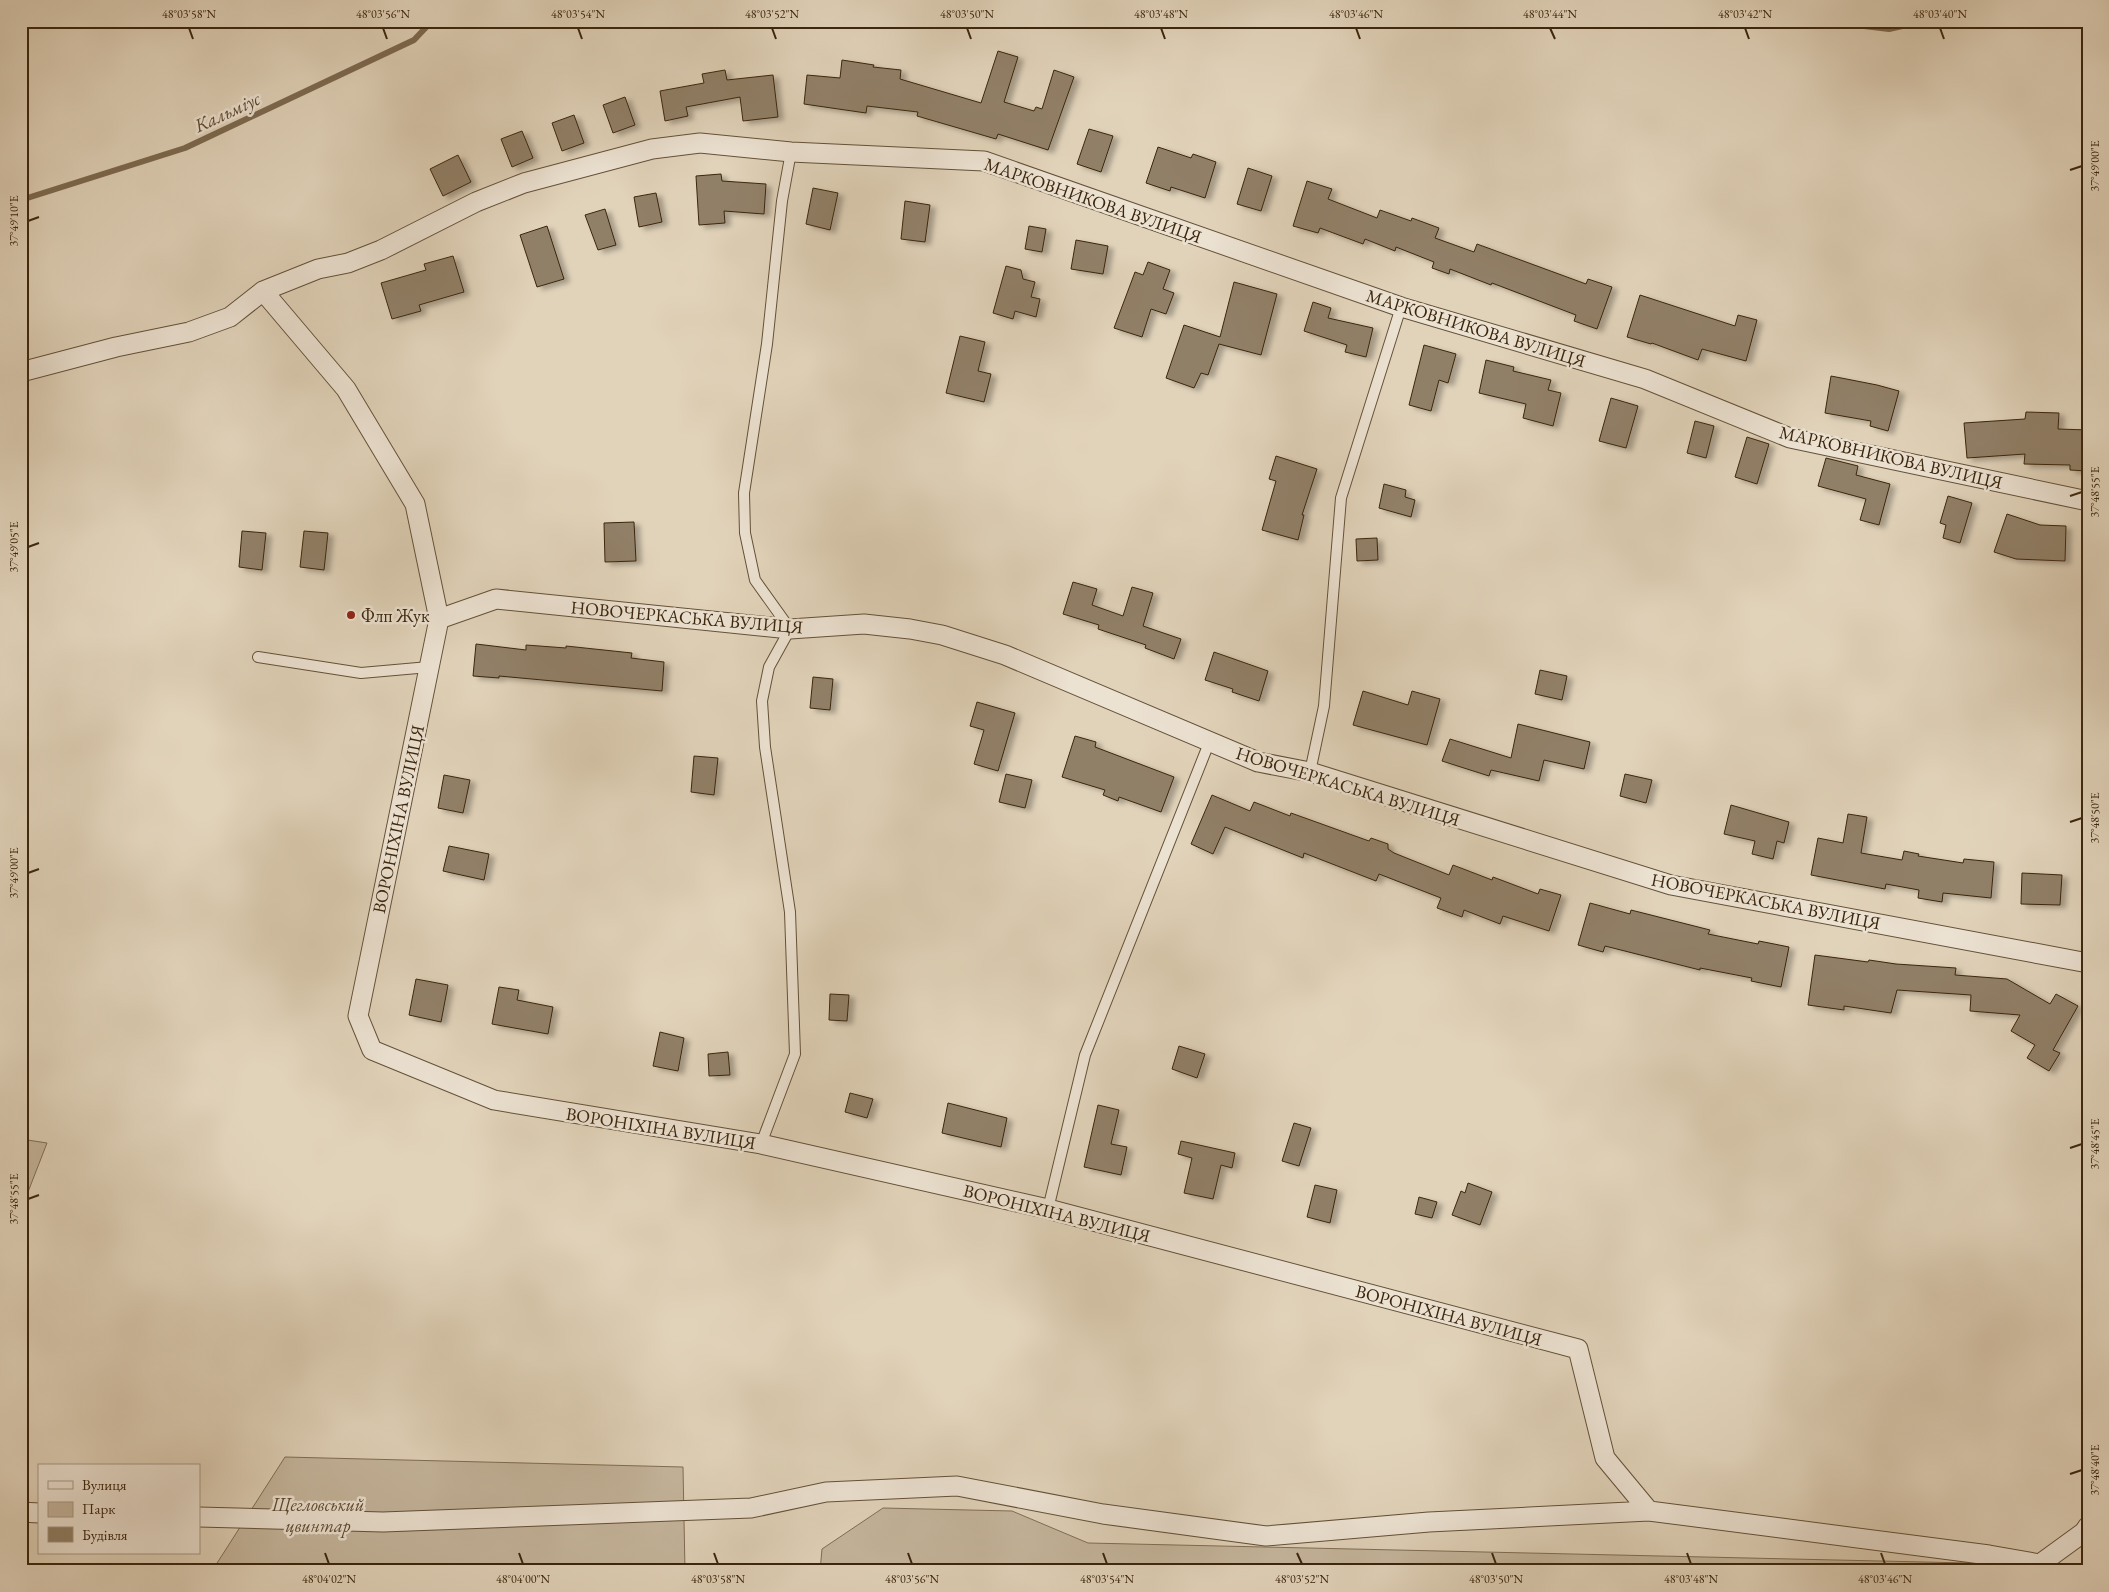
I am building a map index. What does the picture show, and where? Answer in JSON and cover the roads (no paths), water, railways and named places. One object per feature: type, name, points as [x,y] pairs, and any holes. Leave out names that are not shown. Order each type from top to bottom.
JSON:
[{"type":"street","name":"МАРКОВНИКОВА ВУЛИЦЯ","points":[[21,372],[116,347],[188,332],[230,317],[263,291],[318,269],[348,263],[381,250],[476,202],[524,183],[652,149],[700,143],[791,152],[984,161],[1401,307],[1645,379],[1790,438],[2088,500]]},
{"type":"street","name":"ВОРОНІХІНА ВУЛИЦЯ","points":[[263,291],[346,389],[414,504],[439,619],[358,1016],[372,1050],[494,1100],[761,1144],[1048,1209],[1578,1349],[1605,1458],[1649,1511]]},
{"type":"street","name":"НОВОЧЕРКАСЬКА ВУЛИЦЯ","points":[[439,619],[496,600],[790,628],[864,624],[942,635],[1005,655],[1209,743],[1258,762],[1310,772],[1671,885],[2088,963]]},
{"type":"street","points":[[200,1517],[383,1522],[751,1508],[826,1492],[957,1486],[1103,1514],[1266,1536],[1429,1522],[1649,1511],[1988,1563],[2040,1564],[2086,1529]]},
{"type":"street","points":[[21,1512],[38,1513]]},
{"type":"street","points":[[2053,1571],[2086,1529]]},
{"type":"lane","points":[[761,1144],[795,1054],[790,912],[765,747],[762,701],[769,667],[790,628],[755,580],[745,532],[744,493],[766,354],[782,201],[791,152]]},
{"type":"lane","points":[[1310,772],[1324,706],[1341,498],[1401,307]]},
{"type":"lane","points":[[258,657],[361,673],[429,667]]},
{"type":"lane","points":[[1048,1209],[1085,1055],[1209,743]]},
{"type":"waterway","name":"Кальміус","points":[[21,200],[185,148],[414,40],[432,21]]},
{"type":"waterway","name":"Кальміус","points":[[1823,21],[1889,29],[1924,21]]},
{"type":"place","name":"Флп Жук","points":[[351,615]]},
{"type":"park label","name":"Щегловський цвинтар","points":[[318,1514]]}]
